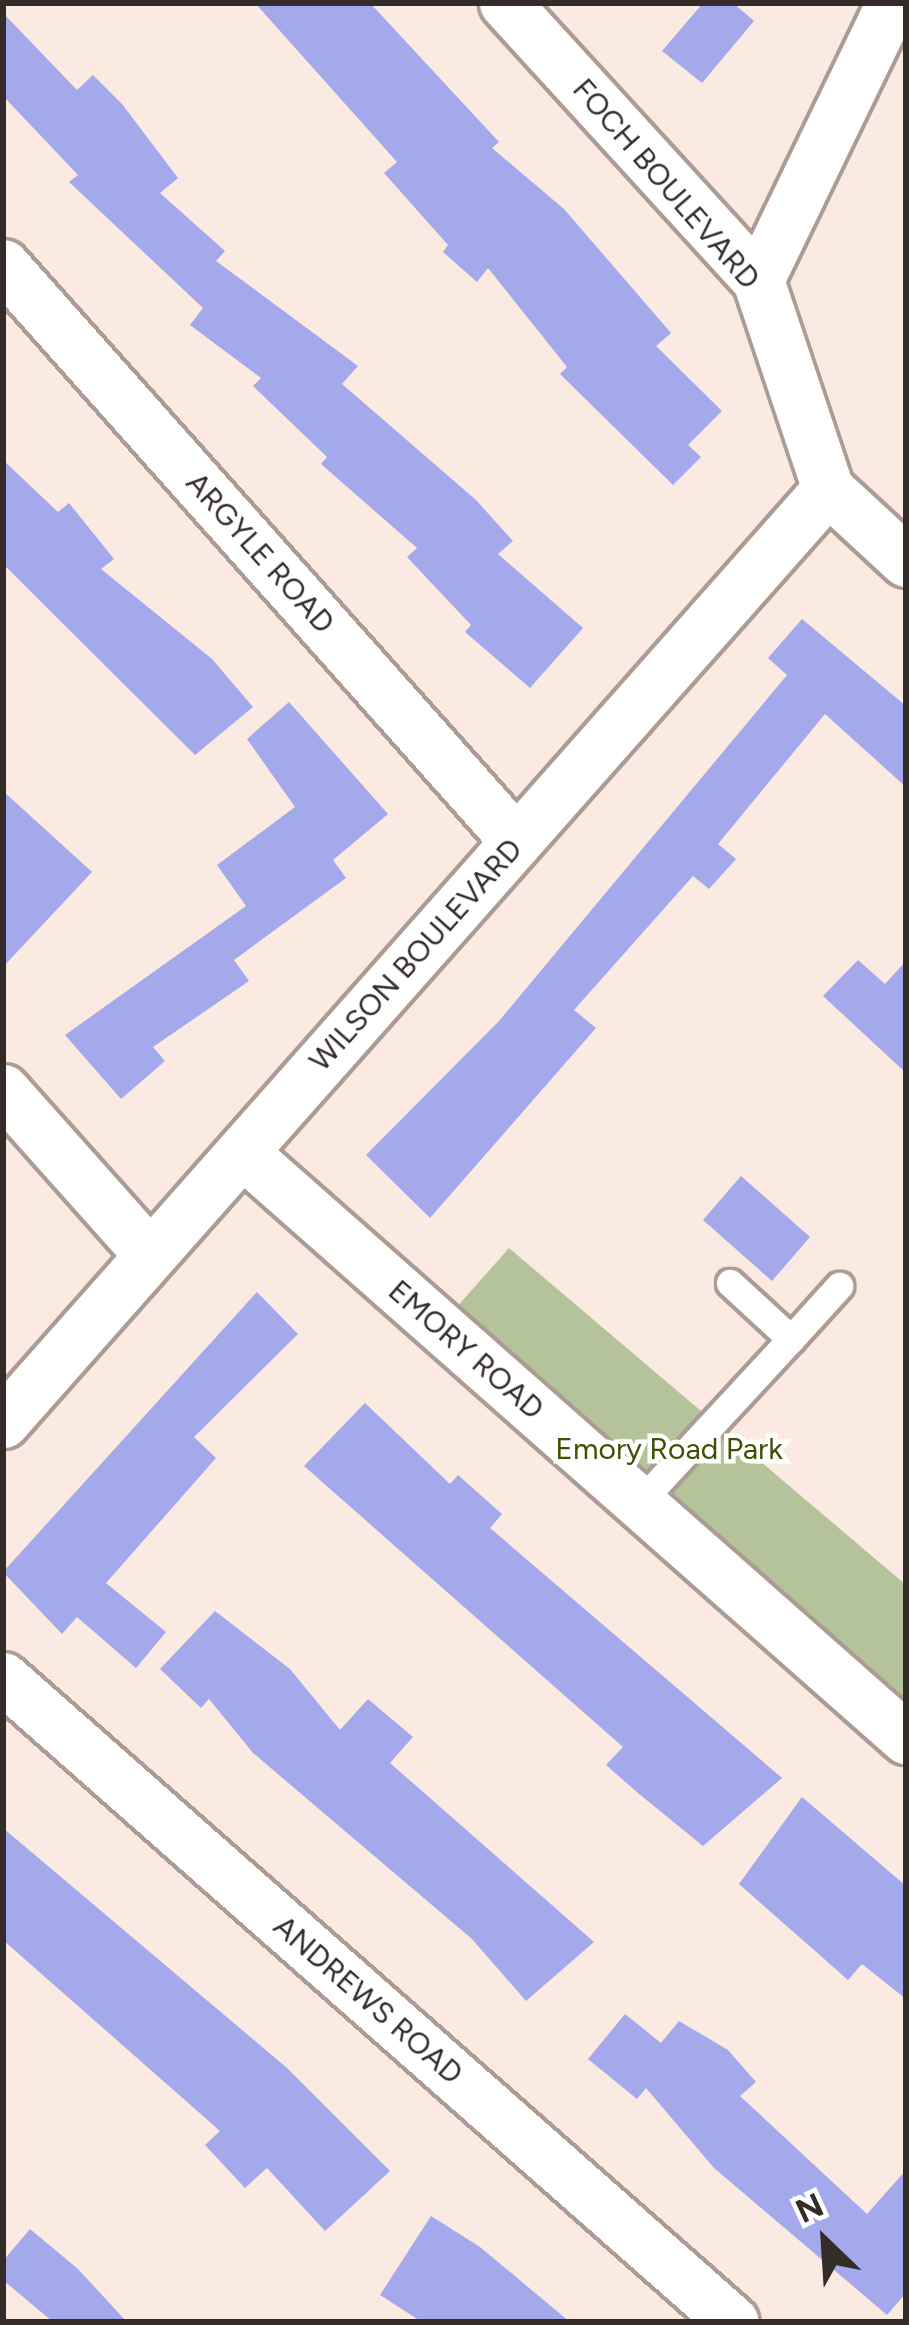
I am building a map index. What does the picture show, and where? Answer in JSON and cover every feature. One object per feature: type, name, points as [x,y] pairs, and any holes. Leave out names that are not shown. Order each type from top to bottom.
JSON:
[{"type":"street","name":"FOCH BOULEVARD","points":[[506,3],[758,280],[828,489],[906,561]]},
{"type":"street","points":[[758,280],[892,3]]},
{"type":"street","name":"ARGYLE ROAD","points":[[3,265],[516,842]]},
{"type":"street","name":"WILSON BOULEVARD","points":[[3,1421],[828,489]]},
{"type":"street","points":[[3,1090],[150,1255]]},
{"type":"street","name":"EMORY ROAD","points":[[242,1152],[906,1738]]},
{"type":"street","name":"ANDREWS ROAD","points":[[3,1678],[733,2322]]},
{"type":"lane","points":[[730,1283],[791,1339]]},
{"type":"lane","points":[[639,1503],[839,1286]]},
{"type":"green space","name":"Emory Road Park","points":[[509,1248],[906,1585],[906,1717],[447,1318]]},
{"type":"building","points":[[255,3],[370,3],[499,142],[492,148],[564,209],[671,333],[656,346],[722,411],[688,445],[701,457],[673,485],[560,374],[567,367],[488,268],[477,282],[443,252],[448,245],[384,173],[397,162]]},
{"type":"building","points":[[703,3],[733,3],[754,21],[702,83],[662,51]]},
{"type":"building","points":[[3,13],[77,90],[93,75],[122,104],[178,178],[160,193],[225,251],[216,261],[358,366],[342,384],[476,500],[513,541],[498,554],[583,628],[530,688],[465,632],[471,625],[407,557],[417,548],[321,464],[327,457],[253,386],[261,378],[190,325],[203,308],[69,182],[78,175],[3,96]]},
{"type":"building","points":[[3,460],[58,512],[69,503],[114,559],[101,569],[212,659],[253,707],[195,755],[3,564]]},
{"type":"building","points":[[802,619],[906,706],[906,787],[825,714],[718,844],[736,859],[709,889],[693,876],[574,1010],[596,1028],[430,1218],[366,1155],[499,1021],[787,675],[768,658]]},
{"type":"building","points":[[289,702],[388,814],[333,860],[346,878],[234,960],[249,981],[153,1047],[165,1061],[121,1099],[65,1035],[246,906],[217,865],[295,807],[247,739]]},
{"type":"building","points":[[3,791],[92,872],[3,967]]},
{"type":"building","points":[[858,960],[885,984],[906,961],[906,1073],[823,996]]},
{"type":"building","points":[[741,1176],[810,1237],[772,1281],[703,1220]]},
{"type":"building","points":[[257,1292],[298,1334],[194,1437],[216,1458],[106,1583],[166,1632],[136,1668],[77,1617],[62,1634],[3,1572]]},
{"type":"building","points":[[365,1403],[450,1484],[458,1475],[502,1514],[490,1528],[782,1778],[703,1846],[606,1765],[623,1747],[304,1466]]},
{"type":"building","points":[[215,1611],[290,1669],[340,1730],[368,1699],[413,1737],[390,1763],[594,1942],[526,2001],[472,1939],[253,1753],[209,1699],[201,1708],[160,1669]]},
{"type":"building","points":[[802,1797],[906,1886],[906,1999],[862,1964],[848,1980],[739,1884]]},
{"type":"building","points":[[3,1828],[287,2068],[390,2171],[325,2231],[267,2168],[245,2188],[205,2145],[220,2131],[3,1940]]},
{"type":"building","points":[[625,2014],[661,2043],[679,2021],[728,2050],[756,2082],[740,2096],[867,2214],[906,2170],[906,2293],[887,2315],[714,2168],[646,2088],[637,2099],[588,2059]]},
{"type":"building","points":[[431,2216],[480,2247],[570,2322],[422,2322],[380,2295]]},
{"type":"building","points":[[30,2229],[78,2269],[127,2322],[53,2322],[3,2280],[3,2261]]}]
